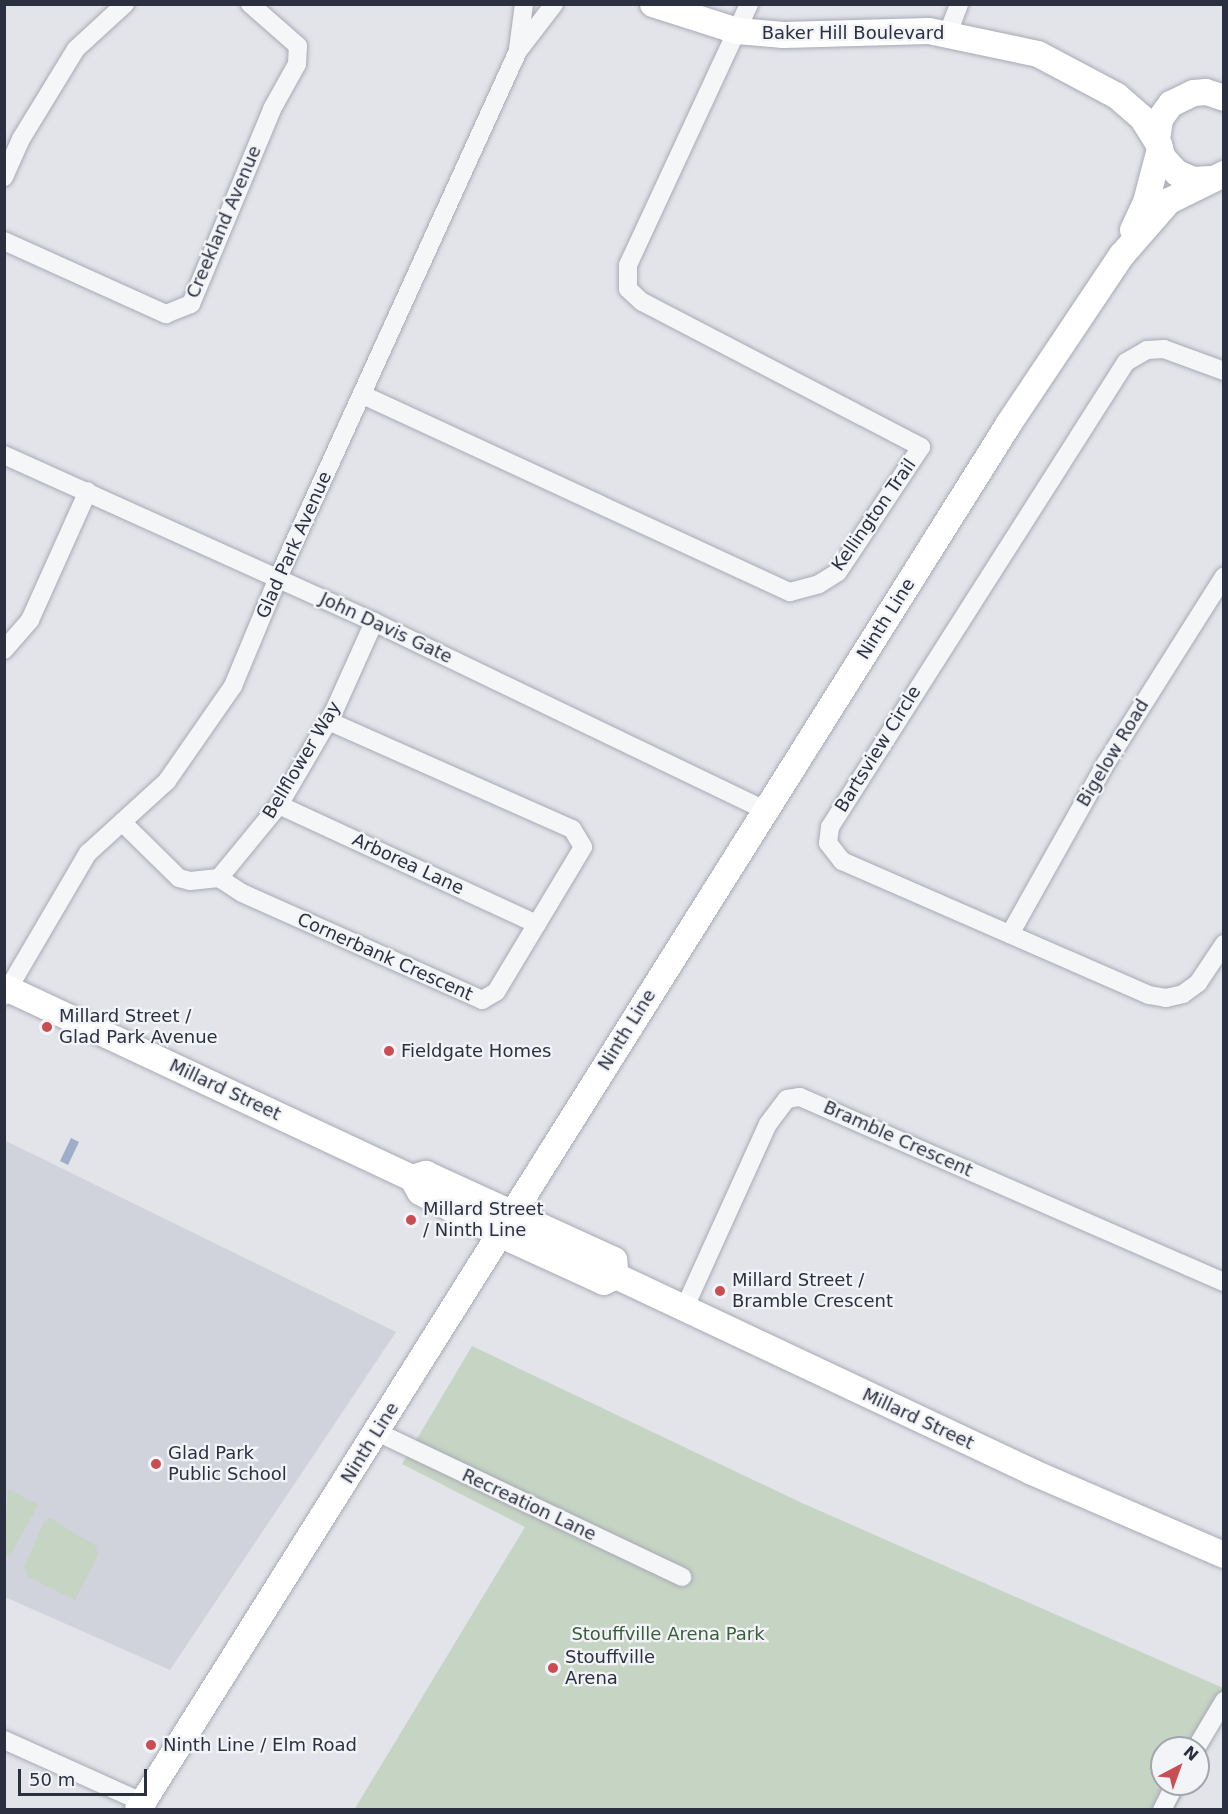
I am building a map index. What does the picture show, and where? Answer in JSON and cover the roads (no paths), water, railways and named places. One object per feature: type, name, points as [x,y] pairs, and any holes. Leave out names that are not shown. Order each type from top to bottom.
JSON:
[{"type":"main road","name":"Baker Hill Boulevard","points":[[652,4],[737,31],[784,34],[903,30],[948,33],[1038,54],[1117,96],[1143,119],[1177,173],[1193,180],[1219,176]]},
{"type":"main road","points":[[1187,96],[1224,74]]},
{"type":"main road","name":"Baker Hill Boulevard","points":[[1117,96],[1187,96],[1206,92],[1224,98]]},
{"type":"main road","name":"Ninth Line","points":[[1122,255],[1146,202],[1160,147],[1160,119],[1171,104],[1187,96]]},
{"type":"main road","name":"Ninth Line","points":[[140,1806],[507,1225],[764,810],[888,619],[947,519],[1122,255],[1169,201],[1219,176]]},
{"type":"main road","name":"Millard Street","points":[[6,991],[412,1178],[420,1192],[507,1225],[604,1282],[616,1276],[1021,1467],[1224,1555]]},
{"type":"street","points":[[4,177],[21,139],[76,49],[125,4]]},
{"type":"street","name":"Creekland Avenue","points":[[4,241],[166,314],[191,304],[272,109],[297,64],[298,46],[250,4]]},
{"type":"street","name":"Glad Park Avenue","points":[[518,51],[525,4]]},
{"type":"street","name":"Glad Park Avenue","points":[[6,991],[88,853],[167,781],[233,686],[278,578],[518,51],[554,4]]},
{"type":"street","points":[[737,31],[749,4]]},
{"type":"street","points":[[948,33],[959,4]]},
{"type":"street","name":"Kellington Trail","points":[[363,395],[790,592],[819,584],[838,573],[921,447],[642,302],[628,289],[628,265],[737,31]]},
{"type":"street","name":"Bartsview Circle","points":[[1224,371],[1164,349],[1147,350],[1126,362],[830,827],[828,843],[842,861],[1110,980],[1166,998],[1183,994],[1198,983],[1224,944]]},
{"type":"street","name":"John Davis Gate","points":[[4,455],[374,622],[764,810]]},
{"type":"street","points":[[4,650],[30,620],[88,491]]},
{"type":"street","name":"Bigelow Road","points":[[1010,934],[1100,773],[1224,576]]},
{"type":"street","name":"Bellflower Way","points":[[219,878],[279,805],[328,721],[374,622]]},
{"type":"street","name":"Cornerbank Crescent","points":[[219,878],[242,893],[482,1000],[496,992],[583,847],[572,829],[328,721]]},
{"type":"street","name":"Arborea Lane","points":[[279,805],[537,924]]},
{"type":"street","points":[[122,822],[179,878],[219,878]]},
{"type":"street","name":"Bramble Crescent","points":[[684,1309],[768,1124],[787,1099],[800,1097],[1224,1282]]},
{"type":"street","name":"Recreation Lane","points":[[377,1432],[682,1577]]},
{"type":"street","points":[[1203,1736],[1224,1701]]},
{"type":"street","points":[[4,1740],[140,1806]]},
{"type":"water","points":[[71,1138],[79,1142],[68,1165],[60,1161]]},
{"type":"place","name":"Millard Street / Glad Park Avenue","points":[[47,1027]]},
{"type":"place","name":"Fieldgate Homes","points":[[389,1051]]},
{"type":"place","name":"Millard Street / Ninth Line","points":[[411,1220]]},
{"type":"place","name":"Millard Street / Bramble Crescent","points":[[720,1291]]},
{"type":"place","name":"Glad Park Public School","points":[[156,1464]]},
{"type":"place","name":"Stouffville Arena","points":[[553,1668]]},
{"type":"place","name":"Ninth Line / Elm Road","points":[[151,1745]]},
{"type":"park label","name":"Stouffville Arena Park","points":[[668,1634]]}]
